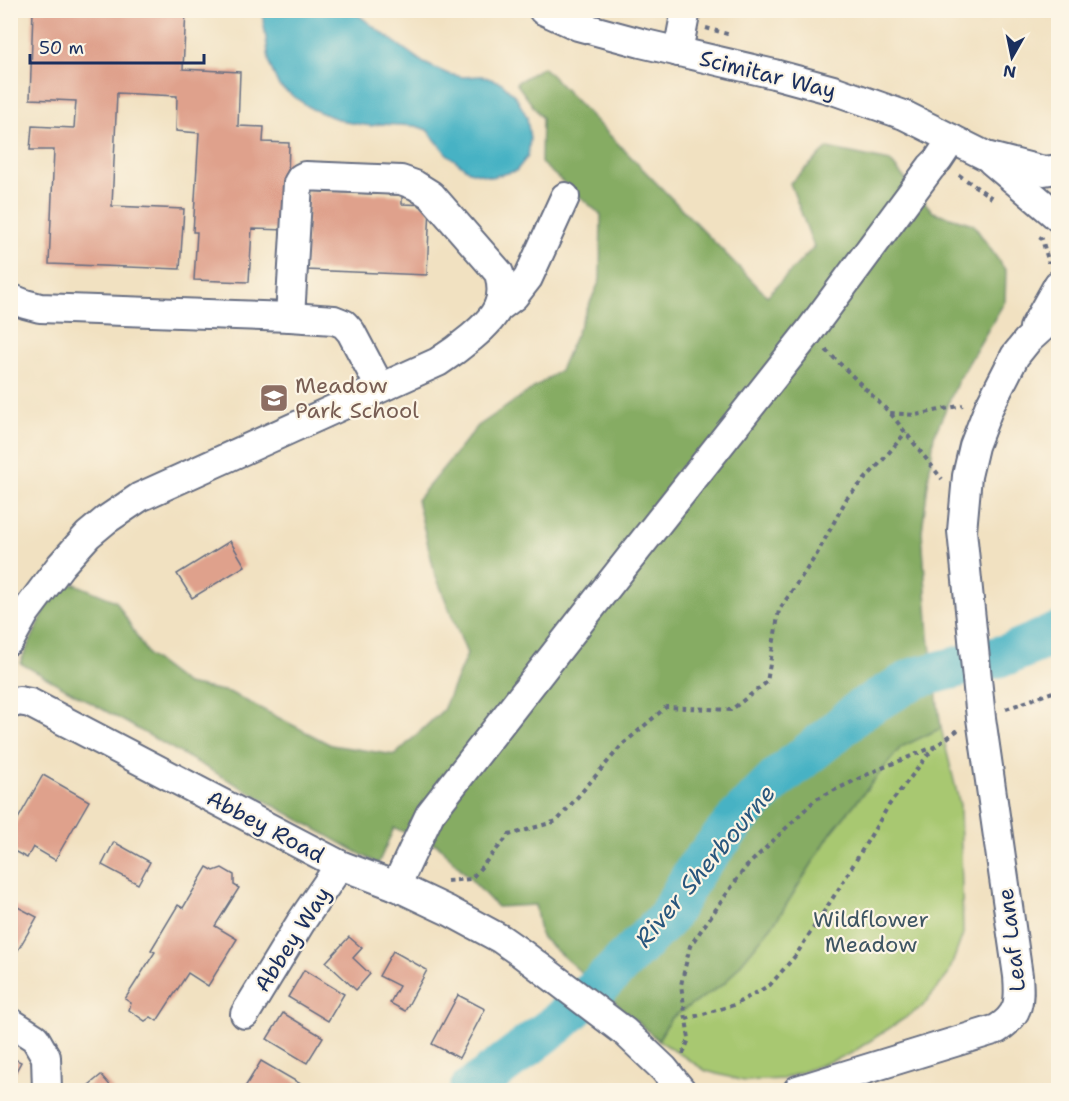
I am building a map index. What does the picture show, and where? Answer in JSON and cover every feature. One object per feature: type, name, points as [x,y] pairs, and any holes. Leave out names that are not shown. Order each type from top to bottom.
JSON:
[{"type":"street","name":"Scimitar Way","points":[[543,10],[578,26],[833,90],[904,115],[945,150],[986,156]]},
{"type":"street","points":[[678,52],[686,10]]},
{"type":"street","points":[[396,886],[430,813],[808,333],[945,150]]},
{"type":"street","points":[[986,156],[1044,171],[1059,169]]},
{"type":"street","points":[[986,156],[1059,217]]},
{"type":"street","points":[[290,317],[298,183],[305,176],[401,180],[432,195],[499,273],[501,297],[498,308]]},
{"type":"street","points":[[10,640],[25,613],[61,565],[88,535],[140,497],[438,362],[462,346],[498,308],[514,296],[528,278],[565,197]]},
{"type":"street","points":[[1027,341],[1059,285]]},
{"type":"street","points":[[10,298],[40,308],[334,320],[344,324],[351,332],[380,387]]},
{"type":"street","points":[[1027,341],[1059,313]]},
{"type":"street","name":"Leaf Lane","points":[[798,1090],[997,1029],[1006,1023],[1018,1004],[1018,976],[974,714],[972,636],[962,531],[967,476],[974,446],[989,407],[1015,356],[1027,341]]},
{"type":"street","name":"Abbey Road","points":[[10,704],[19,701],[30,703],[340,865],[396,886],[449,911],[511,946],[625,1032],[672,1080]]},
{"type":"street","name":"Abbey Way","points":[[245,1014],[301,922],[340,865]]},
{"type":"street","points":[[10,1022],[35,1038],[46,1058],[47,1090]]},
{"type":"path","points":[[945,150],[997,201]]},
{"type":"path","points":[[808,333],[890,413],[964,508]]},
{"type":"path","points":[[890,413],[916,415],[971,403]]},
{"type":"path","points":[[439,882],[471,879],[509,835],[557,821],[622,745],[666,707],[731,710],[767,682],[778,610],[817,554],[847,498],[906,432]]},
{"type":"path","points":[[936,746],[877,770],[816,800],[746,868],[690,946],[681,985],[686,1019],[734,1005],[770,985],[796,955],[889,805],[936,746],[974,714],[1059,690]]},
{"type":"green space","points":[[543,67],[767,296],[814,247],[790,183],[828,148],[890,161],[933,212],[973,224],[1006,271],[1005,301],[958,381],[934,436],[922,531],[929,636],[941,728],[901,747],[831,833],[778,918],[725,983],[671,1018],[658,1040],[541,937],[535,905],[497,907],[438,845],[394,828],[378,864],[20,663],[51,598],[63,585],[75,584],[116,601],[148,655],[186,684],[229,692],[331,745],[395,755],[443,710],[467,654],[435,574],[417,500],[478,426],[560,370],[600,280],[601,215],[541,163],[542,118],[516,83]]},
{"type":"green space","name":"Wildflower Meadow","points":[[941,728],[960,805],[963,934],[948,975],[922,1007],[850,1054],[783,1079],[744,1081],[706,1071],[658,1040],[671,1018],[725,983],[778,918],[831,833],[901,747]]},
{"type":"water","points":[[262,11],[353,11],[424,63],[448,74],[463,77],[482,76],[502,83],[516,97],[527,117],[530,139],[528,156],[516,171],[491,177],[469,171],[447,154],[427,130],[416,126],[380,124],[371,126],[345,122],[312,109],[279,86],[270,66]]},
{"type":"building","points":[[33,10],[186,10],[183,69],[240,72],[238,126],[264,127],[263,142],[289,143],[290,230],[252,229],[249,282],[194,280],[197,232],[193,232],[199,133],[176,131],[177,96],[117,93],[112,206],[184,209],[180,269],[49,264],[54,150],[30,150],[32,126],[74,128],[76,101],[30,99]]},
{"type":"building","points":[[308,191],[402,195],[402,204],[430,205],[427,275],[305,270]]},
{"type":"building","points":[[230,541],[245,566],[192,598],[177,574]]},
{"type":"building","points":[[43,775],[89,801],[55,860],[33,847],[27,858],[10,849],[10,833]]},
{"type":"building","points":[[114,842],[150,862],[138,884],[102,865]]},
{"type":"building","points":[[207,867],[214,871],[222,868],[234,875],[234,885],[239,888],[215,926],[237,939],[208,986],[188,973],[157,1021],[151,1017],[145,1021],[129,1010],[131,1003],[125,999],[155,952],[151,950],[178,905],[183,908]]},
{"type":"building","points":[[10,903],[37,917],[10,964]]},
{"type":"building","points":[[349,937],[362,948],[353,958],[370,974],[356,990],[326,962]]},
{"type":"building","points":[[393,951],[427,970],[405,1011],[390,1003],[399,986],[379,976]]},
{"type":"building","points":[[304,970],[344,994],[328,1021],[288,997]]},
{"type":"building","points":[[458,995],[485,1009],[459,1058],[432,1044]]},
{"type":"building","points":[[283,1013],[323,1037],[307,1063],[267,1039]]},
{"type":"building","points":[[10,1057],[21,1062],[10,1082]]},
{"type":"building","points":[[261,1061],[311,1090],[251,1090],[245,1087]]},
{"type":"building","points":[[101,1075],[114,1090],[83,1090]]},
{"type":"waterway","name":"River Sherbourne","points":[[470,1090],[558,1023],[606,979],[667,918],[696,869],[740,816],[778,778],[860,710],[915,678],[1009,654],[1058,633]]},
{"type":"place","name":"Meadow Park School","points":[[274,398]]}]
